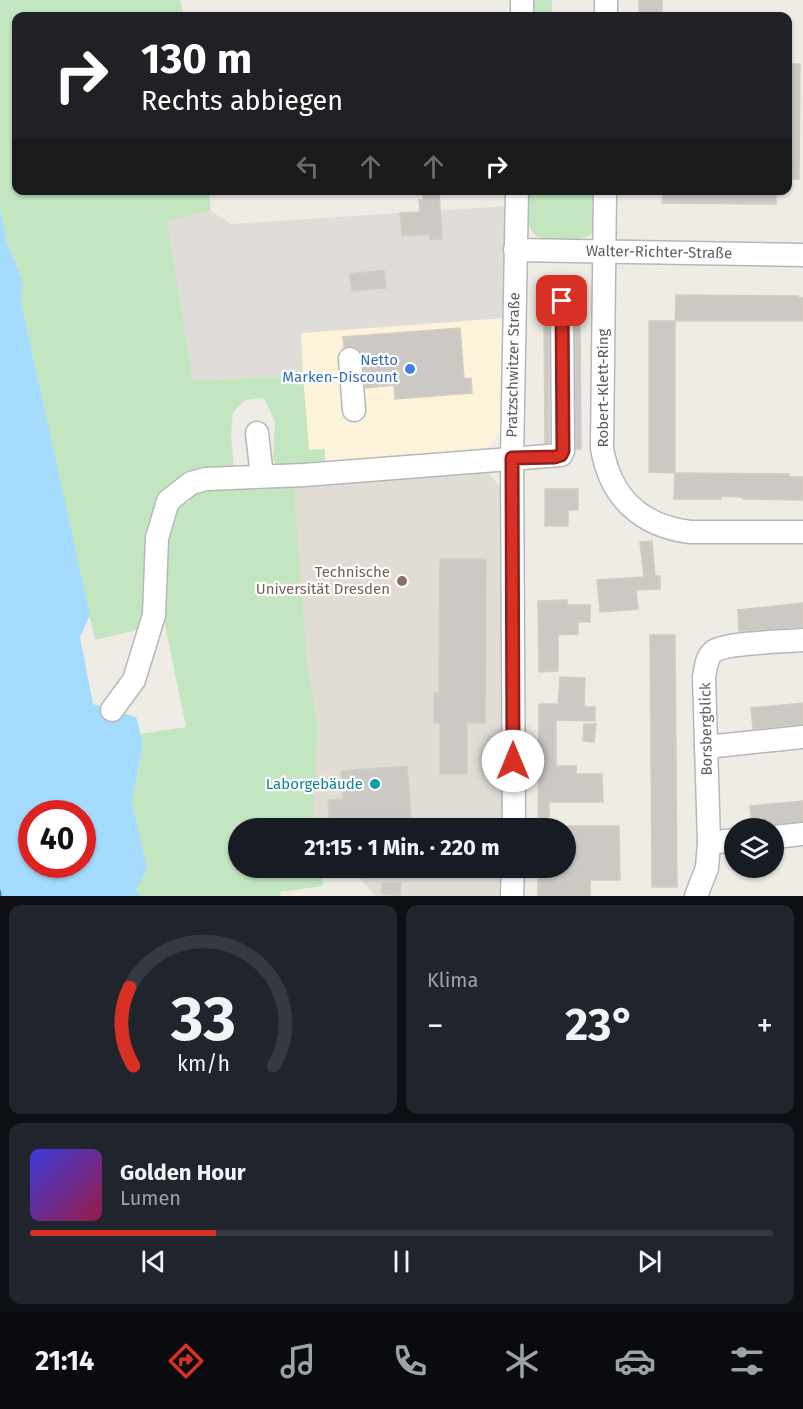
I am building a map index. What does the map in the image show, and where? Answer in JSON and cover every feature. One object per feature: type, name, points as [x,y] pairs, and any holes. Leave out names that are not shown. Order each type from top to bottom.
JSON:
[{"type":"street","name":"Pratzschwitzer Straße","points":[[514,818],[512,458],[517,195]]},
{"type":"street","name":"Robert-Klett-Ring","points":[[605,195],[602,448],[604,462],[619,493],[645,518],[671,529],[690,532],[803,532]]},
{"type":"street","name":"Walter-Richter-Straße","points":[[514,250],[803,255]]},
{"type":"street","points":[[112,710],[134,680],[154,615],[157,538],[168,501],[191,483],[206,479],[304,475],[561,455],[563,451],[562,301]]},
{"type":"street","points":[[350,359],[354,410]]},
{"type":"street","points":[[257,433],[262,476]]},
{"type":"street","name":"Borsbergblick","points":[[696,896],[707,868],[709,843],[704,677],[708,660],[714,652],[729,646],[803,640]]},
{"type":"street","points":[[706,747],[803,737]]},
{"type":"street","points":[[784,836],[803,834]]},
{"type":"street","points":[[709,843],[724,841]]},
{"type":"street","points":[[513,878],[513,896]]},
{"type":"shaded area","points":[[507,206],[505,318],[301,333],[303,375],[193,381],[167,220],[211,211],[231,224]]},
{"type":"shaded area","points":[[505,318],[503,427],[489,446],[469,455],[325,467],[325,449],[309,450],[300,333]]},
{"type":"shaded area","name":"Technische Universität Dresden","points":[[469,472],[489,473],[500,487],[503,501],[504,818],[316,818],[318,726],[307,661],[294,485]]},
{"type":"shaded area","points":[[360,878],[504,878],[504,896],[375,896]]},
{"type":"green space","points":[[0,0],[180,0],[183,12],[12,12],[12,195],[209,195],[211,211],[167,221],[193,381],[303,375],[309,450],[325,449],[325,467],[277,467],[273,458],[275,422],[264,398],[245,400],[233,412],[231,435],[234,470],[183,479],[148,613],[137,630],[95,640],[21,302],[23,287],[7,243],[0,207]]},
{"type":"green space","points":[[530,0],[552,0],[552,12],[530,12]]},
{"type":"green space","points":[[526,195],[595,195],[598,226],[587,237],[556,239],[536,236],[532,231],[526,209]]},
{"type":"green space","points":[[235,482],[237,490],[294,485],[307,661],[318,726],[316,818],[228,818],[228,878],[323,878],[323,886],[280,892],[281,896],[140,896],[136,890],[132,803],[143,744],[140,734],[186,727],[159,596],[161,538],[181,496],[184,504],[190,502],[190,490]]},
{"type":"water","points":[[0,207],[7,243],[22,280],[21,302],[90,615],[80,637],[93,704],[136,717],[143,744],[132,802],[147,869],[136,890],[140,896],[0,896]]},
{"type":"building","points":[[639,0],[662,0],[662,12],[639,12]]},
{"type":"building","points":[[792,64],[800,64],[799,179],[792,179]]},
{"type":"building","points":[[423,195],[439,195],[442,239],[430,240],[429,234],[402,236],[400,213],[420,212],[419,200],[423,200]]},
{"type":"building","points":[[663,195],[776,195],[776,204],[662,203]]},
{"type":"building","points":[[384,270],[386,288],[352,291],[350,274]]},
{"type":"building","points":[[676,295],[798,296],[798,298],[803,298],[803,321],[675,321]]},
{"type":"building","points":[[575,300],[580,300],[581,449],[576,449]]},
{"type":"building","points":[[544,301],[549,301],[549,442],[545,443]]},
{"type":"building","points":[[649,321],[675,321],[675,473],[649,472]]},
{"type":"building","name":"Netto Marken-Discount","points":[[460,328],[464,379],[471,378],[472,393],[395,399],[394,385],[366,388],[361,352],[355,347],[344,347],[343,337]]},
{"type":"building","points":[[675,473],[789,474],[789,477],[803,477],[803,500],[743,499],[743,497],[721,496],[721,499],[674,499]]},
{"type":"building","points":[[545,489],[578,489],[578,510],[568,510],[568,526],[545,526]]},
{"type":"building","points":[[652,541],[655,576],[660,576],[660,589],[636,590],[638,609],[600,612],[597,580],[644,577],[640,542]]},
{"type":"building","points":[[440,559],[486,559],[485,723],[467,723],[467,774],[440,774],[440,723],[434,723],[434,693],[439,693]]},
{"type":"building","points":[[567,600],[567,605],[590,605],[590,622],[578,622],[578,634],[558,635],[558,671],[539,672],[538,601]]},
{"type":"building","points":[[803,603],[803,627],[739,631],[738,610]]},
{"type":"building","points":[[650,635],[675,635],[677,887],[652,887]]},
{"type":"building","points":[[560,677],[585,678],[584,707],[595,707],[595,721],[556,720],[556,766],[576,766],[576,774],[602,774],[603,802],[549,802],[549,818],[538,818],[539,704],[558,704]]},
{"type":"building","points":[[803,703],[803,724],[753,729],[751,708]]},
{"type":"building","points":[[584,724],[596,724],[594,742],[583,741]]},
{"type":"building","name":"Laborgebäude","points":[[407,766],[411,818],[329,818],[328,800],[343,799],[341,771]]},
{"type":"building","points":[[803,801],[803,821],[784,824],[784,818],[751,818],[750,806]]},
{"type":"building","points":[[576,826],[619,826],[620,880],[590,880],[590,896],[538,896],[538,878],[576,878]]},
{"type":"building","points":[[382,883],[401,883],[400,896],[382,894]]},
{"type":"ferry route","points":[[0,890],[1,896]]},
{"type":"place","name":"Netto Marken-Discount","points":[[410,369]]},
{"type":"place","name":"Technische Universität Dresden","points":[[402,581]]},
{"type":"place","name":"Laborgebäude","points":[[375,784]]},
{"type":"route","points":[[513,761],[512,458],[555,457],[561,455],[563,451],[562,301]]}]
